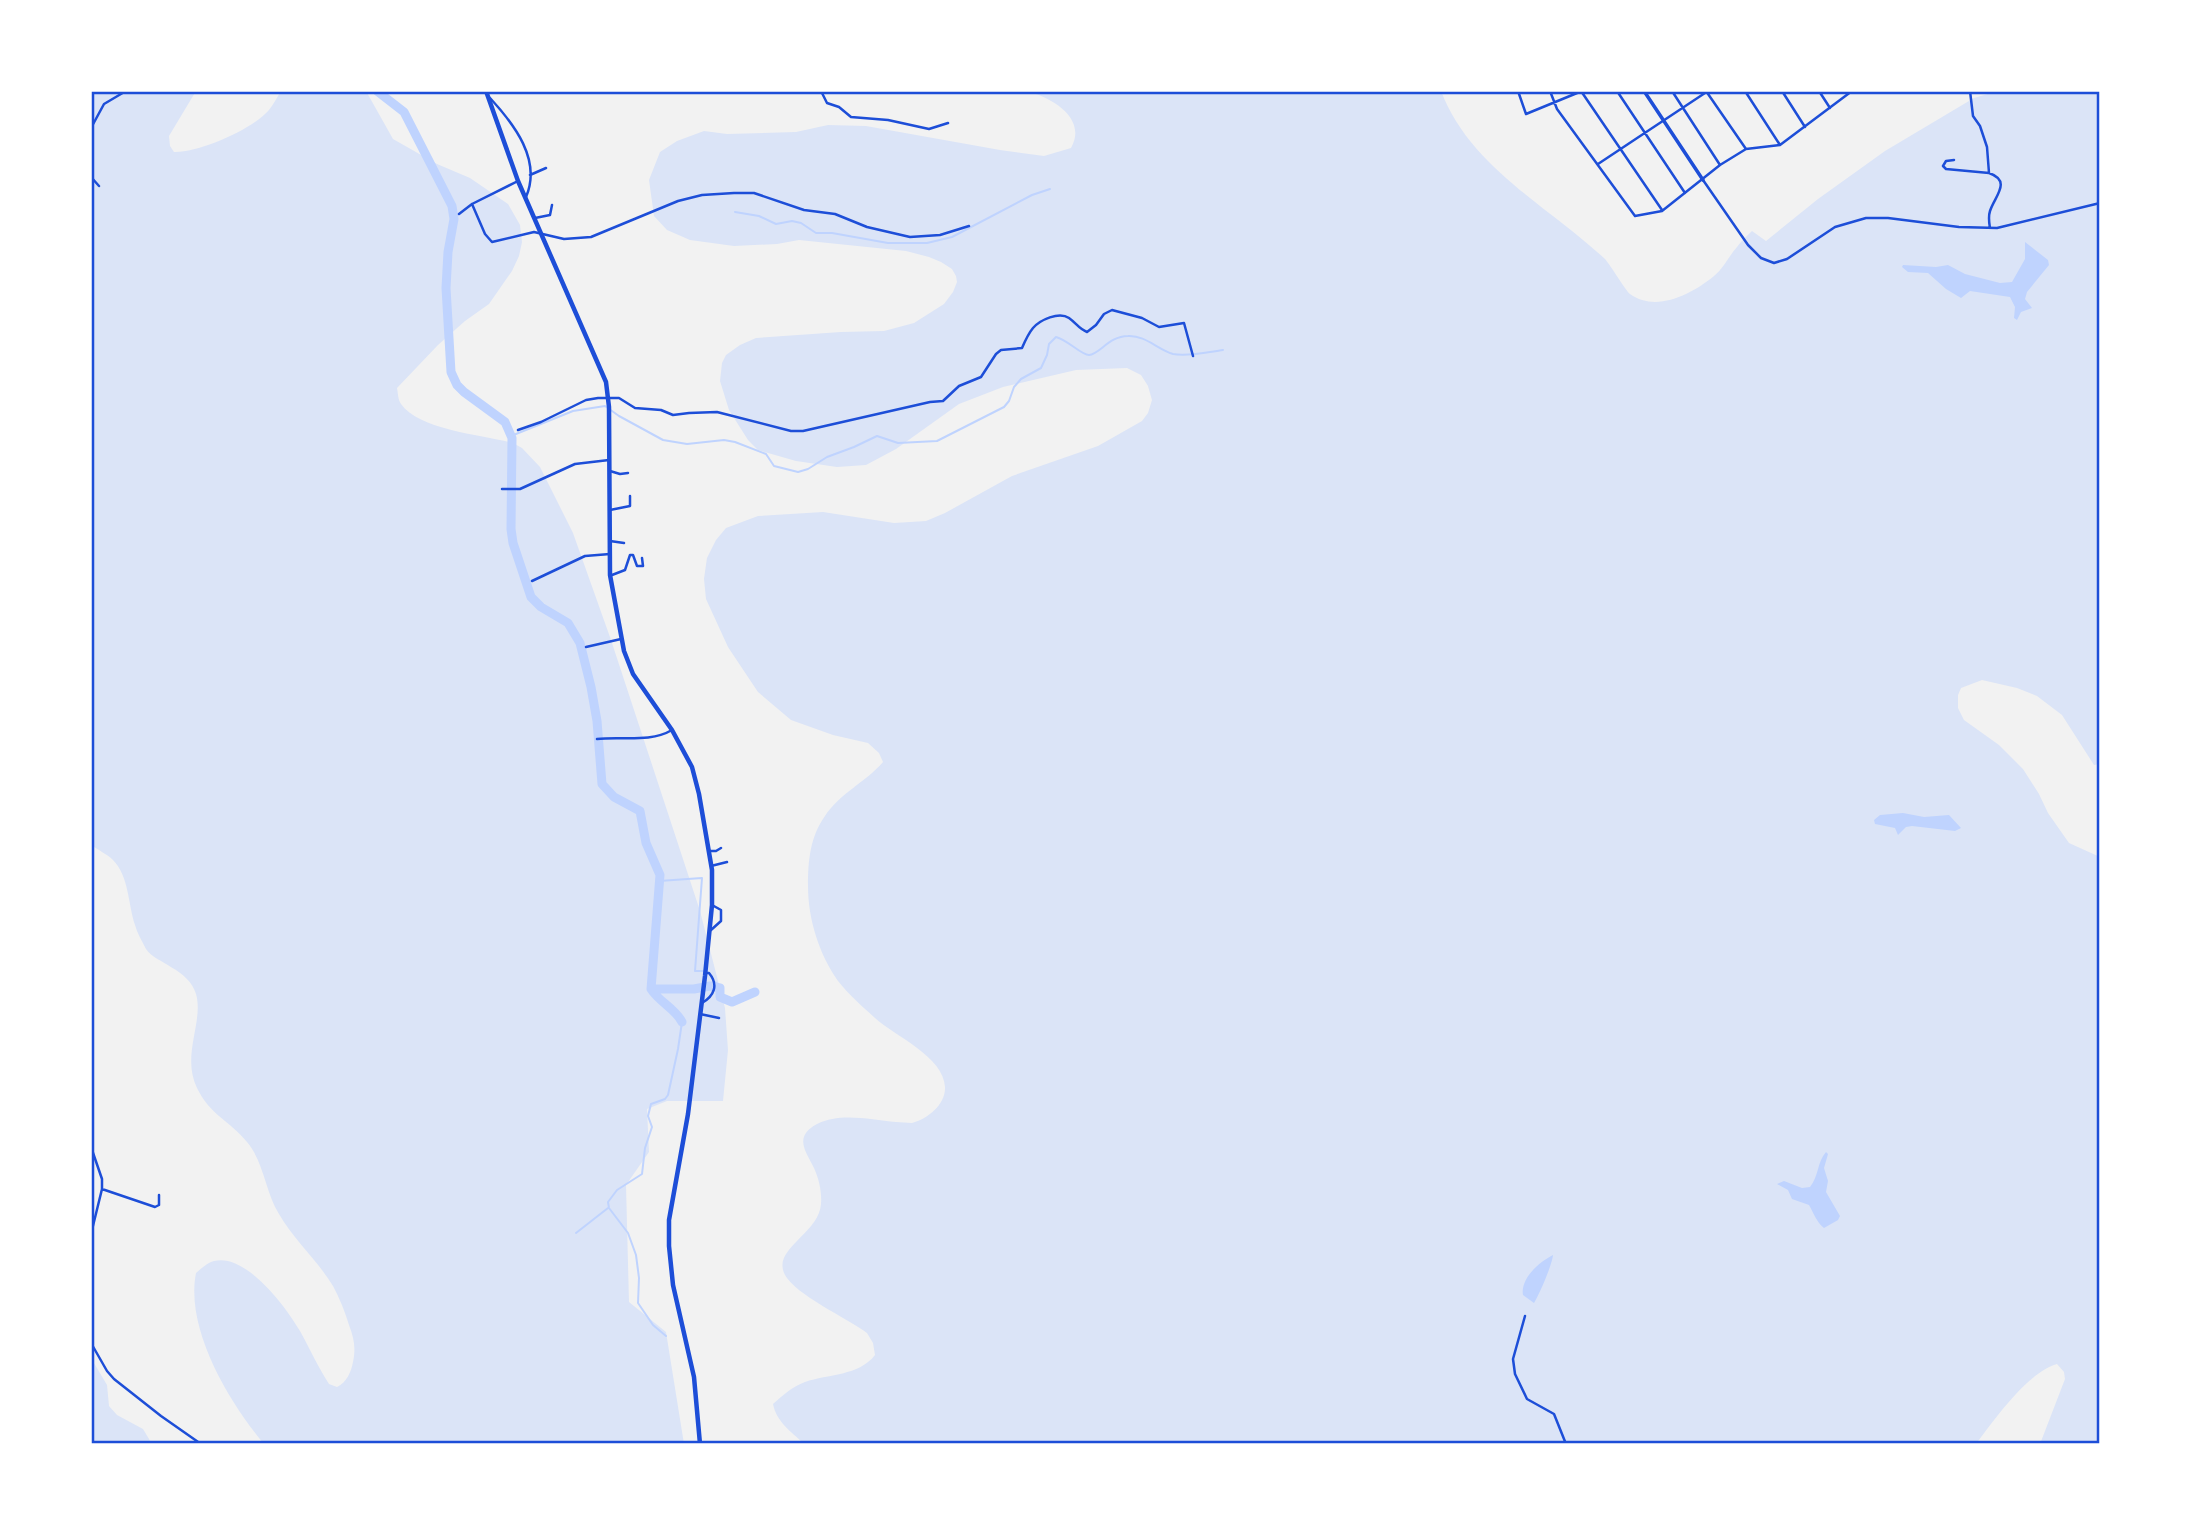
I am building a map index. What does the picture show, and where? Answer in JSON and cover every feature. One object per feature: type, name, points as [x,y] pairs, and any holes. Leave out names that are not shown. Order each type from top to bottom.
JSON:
[{"type":"main road","points":[[487,93],[519,181],[606,382],[609,410],[610,575],[621,639],[633,674],[672,730],[692,767],[709,851],[712,905],[704,987],[688,1114],[669,1220],[673,1285],[694,1377],[699,1444]]},
{"type":"street","points":[[91,128],[104,104],[126,91]]},
{"type":"street","points":[[821,91],[827,103],[839,107],[851,117],[894,121],[929,129],[948,123]]},
{"type":"street","points":[[1518,91],[1526,114],[1581,91],[1662,211]]},
{"type":"street","points":[[1550,91],[1554,102],[1635,216],[1662,211],[1746,149],[1780,145],[1852,91]]},
{"type":"street","points":[[1617,91],[1685,193]]},
{"type":"street","points":[[1644,91],[1748,245],[1761,258],[1774,263],[1787,259],[1835,227],[1866,218],[1990,228],[2100,203]]},
{"type":"street","points":[[1672,91],[1720,166]]},
{"type":"street","points":[[1598,164],[1707,91],[1746,149]]},
{"type":"street","points":[[1745,91],[1780,145]]},
{"type":"street","points":[[1782,91],[1805,127]]},
{"type":"street","points":[[1819,91],[1830,108]]},
{"type":"street","points":[[1970,91],[1973,116],[1980,126],[1987,147],[1989,173]]},
{"type":"street","points":[[487,93],[528,153],[530,175],[526,198]]},
{"type":"street","points":[[1954,160],[1946,161],[1943,166],[1946,169],[1989,173],[1998,178],[2001,186],[1990,212],[1990,228]]},
{"type":"street","points":[[530,175],[546,168]]},
{"type":"street","points":[[91,177],[99,186]]},
{"type":"street","points":[[459,214],[519,181]]},
{"type":"street","points":[[472,205],[485,234],[492,242],[518,234],[541,233],[564,239],[591,237],[686,198],[745,192],[804,210],[835,214],[867,227],[910,237],[940,235],[969,226]]},
{"type":"street","points":[[535,218],[550,215],[552,205]]},
{"type":"street","points":[[518,430],[586,400],[608,398],[620,398],[635,408],[656,409],[673,415],[717,412],[797,432],[943,401],[958,386],[981,377],[1001,350],[1022,348],[1032,329],[1054,316],[1066,316],[1087,332],[1104,314],[1112,310],[1142,318],[1159,327],[1184,323],[1193,356]]},
{"type":"street","points":[[502,489],[520,489],[575,464],[610,460]]},
{"type":"street","points":[[610,471],[628,473]]},
{"type":"street","points":[[609,510],[631,506],[630,496]]},
{"type":"street","points":[[610,541],[624,542]]},
{"type":"street","points":[[532,581],[585,556],[610,554]]},
{"type":"street","points":[[610,575],[623,571],[630,555],[633,555],[637,566],[643,566],[642,558]]},
{"type":"street","points":[[586,647],[621,639]]},
{"type":"street","points":[[597,739],[646,737],[672,730]]},
{"type":"street","points":[[709,851],[721,848]]},
{"type":"street","points":[[711,866],[727,862]]},
{"type":"street","points":[[710,930],[718,925],[722,914],[719,908],[712,905]]},
{"type":"street","points":[[702,1003],[710,997],[714,987],[711,975],[705,972]]},
{"type":"street","points":[[700,1014],[719,1018]]},
{"type":"street","points":[[91,1147],[102,1179],[91,1234]]},
{"type":"street","points":[[102,1189],[156,1207],[159,1205],[159,1195]]},
{"type":"street","points":[[1525,1316],[1513,1359],[1515,1374],[1527,1399],[1556,1416],[1566,1444]]},
{"type":"street","points":[[91,1343],[114,1379],[201,1444]]},
{"type":"shaded area","points":[[91,91],[196,91],[169,136],[174,152],[197,149],[239,132],[269,110],[281,91],[366,91],[393,139],[437,164],[470,178],[508,204],[520,225],[522,242],[519,256],[489,304],[438,345],[397,388],[401,404],[422,420],[436,426],[513,443],[522,448],[540,467],[573,533],[700,911],[725,1008],[728,1050],[723,1101],[667,1101],[647,1109],[649,1152],[626,1185],[629,1302],[666,1332],[684,1444],[264,1444],[237,1407],[213,1364],[203,1341],[194,1295],[196,1273],[214,1261],[239,1265],[264,1284],[294,1321],[329,1384],[337,1387],[348,1376],[353,1362],[354,1343],[333,1286],[279,1214],[253,1150],[241,1135],[208,1105],[197,1088],[191,1063],[198,1005],[192,985],[179,972],[146,949],[136,928],[122,874],[113,860],[91,845]]},
{"type":"shaded area","points":[[1026,91],[1441,91],[1454,118],[1491,164],[1605,259],[1630,294],[1651,302],[1674,299],[1705,283],[1717,273],[1752,231],[1766,241],[1818,199],[1885,151],[1974,98],[1998,91],[2100,92],[2100,764],[2094,765],[2062,715],[2037,696],[2017,688],[1982,680],[1961,688],[1958,708],[1964,720],[1999,745],[2023,769],[2069,843],[2100,857],[2100,1444],[2040,1444],[2065,1379],[2064,1372],[2057,1364],[2023,1386],[1976,1444],[804,1444],[781,1422],[773,1404],[796,1386],[852,1371],[875,1355],[873,1343],[867,1333],[791,1283],[782,1266],[784,1257],[813,1224],[821,1204],[819,1181],[805,1150],[805,1134],[817,1124],[836,1118],[910,1123],[918,1121],[939,1105],[945,1087],[943,1076],[928,1057],[875,1018],[838,981],[820,948],[812,923],[808,886],[811,849],[816,832],[831,808],[883,762],[879,753],[868,743],[833,735],[791,720],[758,692],[728,647],[706,599],[704,579],[707,558],[726,528],[758,516],[823,512],[894,523],[926,521],[1012,476],[1098,446],[1142,421],[1152,400],[1141,375],[1127,368],[1076,370],[1003,387],[959,404],[896,449],[866,465],[837,467],[796,461],[758,450],[748,440],[729,410],[720,381],[726,355],[756,338],[884,331],[914,323],[944,304],[953,292],[956,276],[952,269],[941,262],[906,251],[799,240],[734,246],[690,240],[667,230],[654,216],[649,180],[660,152],[677,141],[704,131],[727,134],[796,132],[828,125],[866,126],[1044,156],[1071,148],[1075,127],[1071,118],[1046,98]]},
{"type":"shaded area","points":[[91,1358],[107,1385],[109,1406],[117,1415],[143,1429],[152,1444],[91,1444]]},
{"type":"water","points":[[2025,242],[2048,260],[2049,265],[2027,292],[2025,299],[2032,308],[2021,312],[2017,320],[2014,318],[2015,307],[2010,297],[1970,291],[1961,298],[1928,273],[1908,272],[1902,267],[1948,265],[1965,274],[2000,283],[2012,282],[2025,259]]},
{"type":"water","points":[[1903,813],[1924,817],[1949,815],[1961,828],[1955,831],[1912,826],[1906,827],[1898,835],[1895,828],[1875,824],[1874,820],[1880,815]]},
{"type":"water","points":[[1826,1152],[1826,1192],[1840,1216],[1824,1228],[1809,1205],[1792,1199],[1788,1190],[1777,1184],[1784,1181],[1802,1188],[1810,1187]]},
{"type":"water","points":[[1553,1255],[1534,1303],[1523,1295],[1524,1283],[1542,1262]]},
{"type":"waterway","points":[[377,91],[404,112],[452,206],[454,219],[448,252],[446,288],[451,372],[464,392],[505,422],[512,438],[513,543],[531,597],[541,607],[568,623],[580,643],[597,721],[602,784],[614,797],[640,811],[646,843],[660,875],[651,989],[682,1022]]},
{"type":"waterway","points":[[735,212],[759,216],[776,224],[792,221],[801,223],[816,233],[832,233],[888,243],[927,243],[952,237],[1032,195],[1050,189]]},
{"type":"waterway","points":[[511,436],[573,411],[605,406],[663,440],[687,444],[724,440],[735,442],[766,454],[774,466],[798,472],[877,436],[898,443],[937,441],[1004,407],[1021,379],[1041,368],[1049,344],[1056,337],[1089,355],[1115,339],[1128,336],[1140,338],[1179,355],[1223,350]]},
{"type":"waterway","points":[[659,881],[702,878],[695,971],[705,971]]},
{"type":"waterway","points":[[715,982],[720,988]]},
{"type":"waterway","points":[[651,989],[694,989],[710,986],[720,988],[720,997],[732,1002],[755,992]]},
{"type":"waterway","points":[[666,1336],[653,1325],[638,1303],[636,1255],[628,1233],[609,1208],[608,1202],[617,1190],[642,1174],[645,1148],[652,1127],[648,1116],[651,1104],[665,1099],[668,1095],[682,1022]]},
{"type":"waterway","points":[[576,1233],[608,1208]]}]
